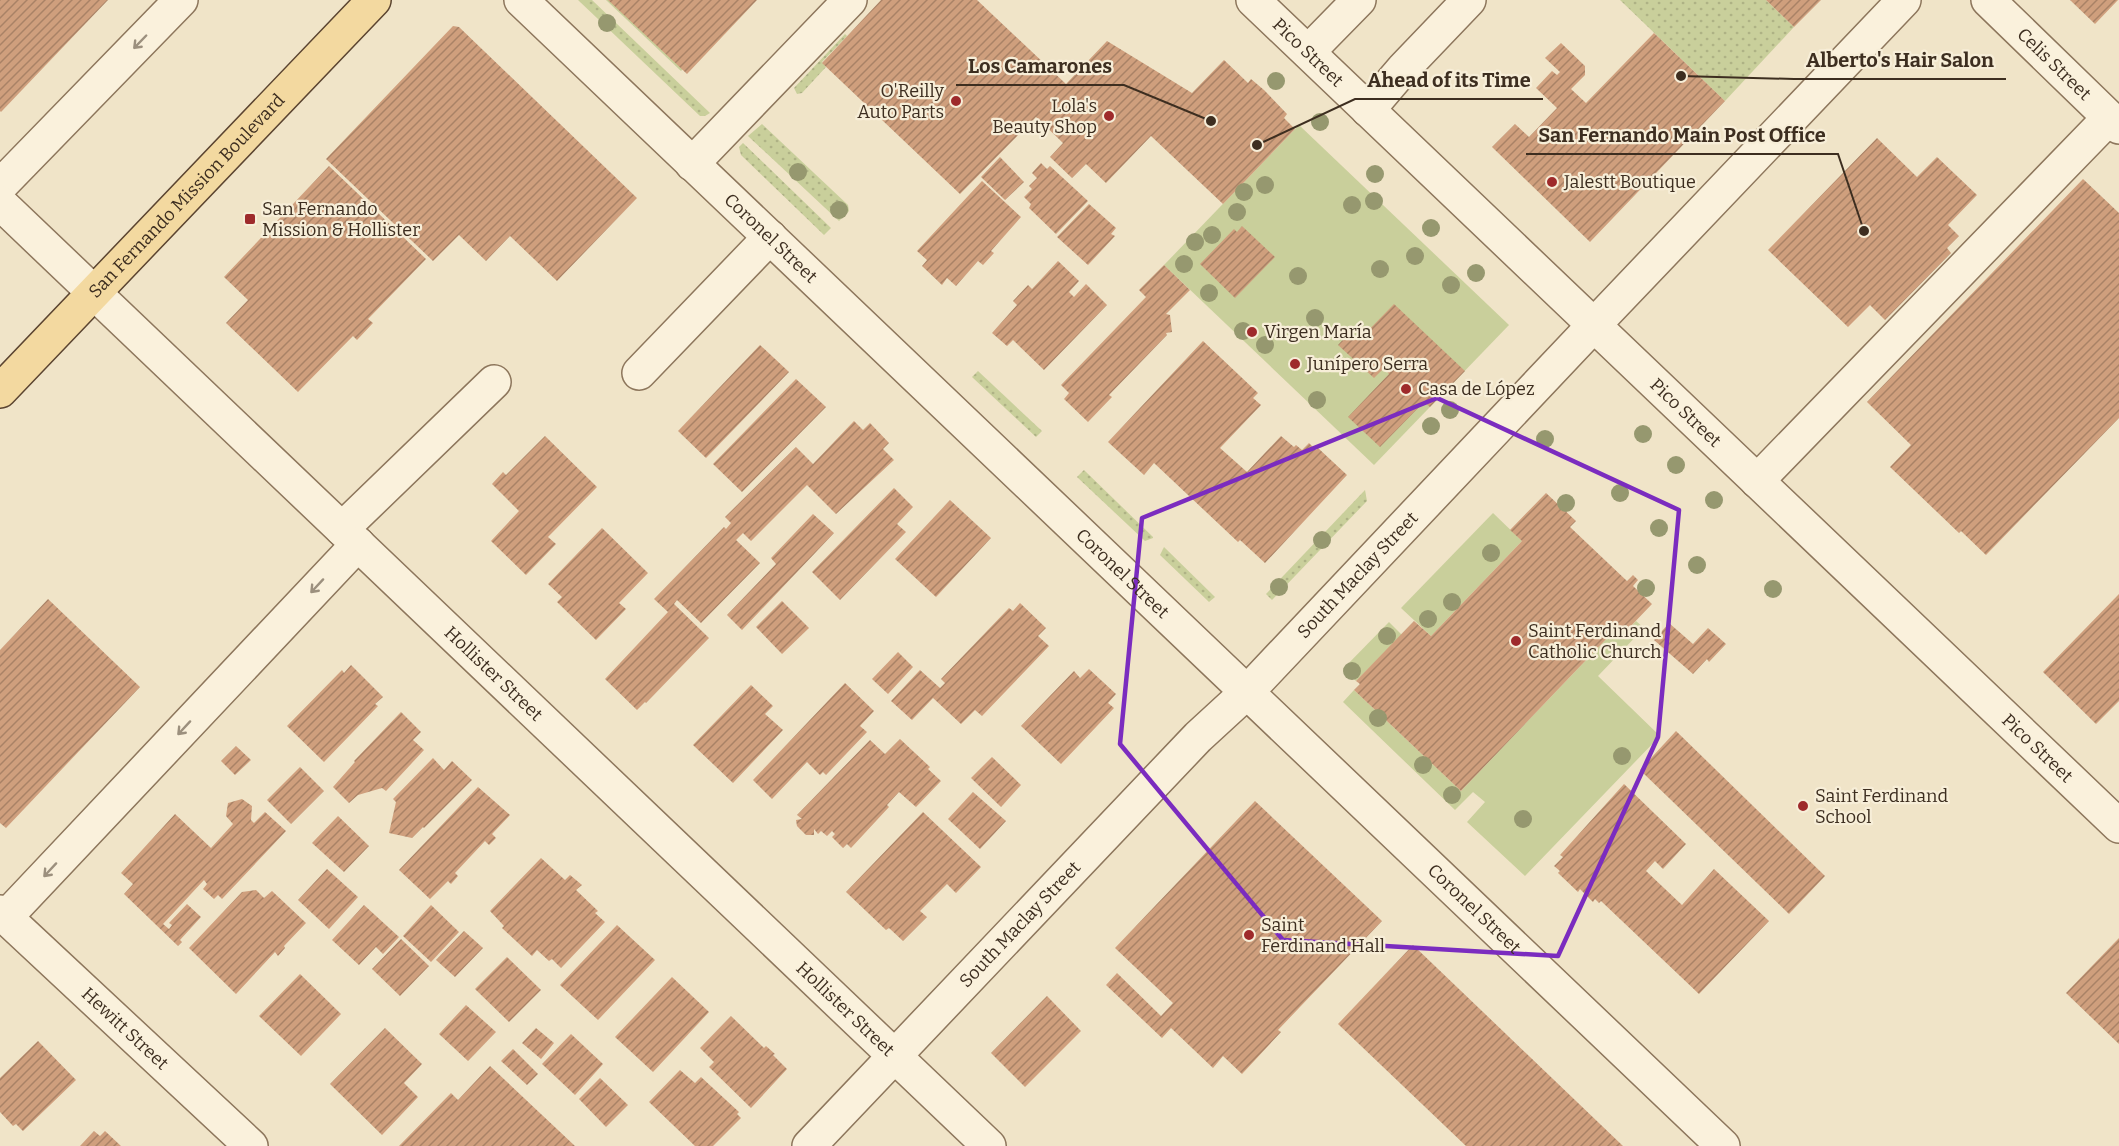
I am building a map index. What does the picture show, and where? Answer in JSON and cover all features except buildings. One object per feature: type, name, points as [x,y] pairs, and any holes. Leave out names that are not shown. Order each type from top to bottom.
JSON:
[{"type":"main road","name":"San Fernando Mission Boulevard","points":[[0,391],[374,0]]},
{"type":"street","points":[[0,186],[181,0]]},
{"type":"street","name":"Coronel Street","points":[[520,0],[1724,1146]]},
{"type":"street","points":[[692,164],[850,0]]},
{"type":"street","name":"Pico Street","points":[[1253,0],[1757,481],[2113,807]]},
{"type":"street","points":[[1308,52],[1359,0]]},
{"type":"street","points":[[1368,110],[1403,69],[1469,0]]},
{"type":"street","name":"South Maclay Street","points":[[809,1146],[1198,737],[1247,692],[1904,0]]},
{"type":"street","name":"Celis Street","points":[[1988,0],[2114,122]]},
{"type":"street","points":[[1757,481],[2114,122]]},
{"type":"street","name":"Hollister Street","points":[[0,202],[989,1146]]},
{"type":"street","points":[[639,373],[770,237]]},
{"type":"street","points":[[3,915],[494,382]]},
{"type":"street","name":"Hewitt Street","points":[[3,915],[251,1146]]},
{"type":"highlighted area","points":[[1437,398],[1679,510],[1658,737],[1558,956],[1283,940],[1120,744],[1142,518]]},
{"type":"green space","points":[[578,0],[592,0],[710,113],[700,116]]},
{"type":"green space","points":[[606,0],[614,0],[685,67],[681,71]]},
{"type":"green space","points":[[1620,0],[1766,0],[1794,27],[1725,101]]},
{"type":"green space","points":[[845,34],[847,36],[822,62],[826,67],[802,93],[797,94],[794,88]]},
{"type":"green space","points":[[762,124],[848,205],[849,211],[839,221],[748,136]]},
{"type":"green space","name":"Casa de López","points":[[1299,125],[1509,325],[1374,465],[1164,265]]},
{"type":"green space","points":[[743,143],[831,228],[824,235],[741,155],[739,147]]},
{"type":"green space","points":[[978,371],[1042,431],[1036,437],[972,377]]},
{"type":"green space","points":[[1084,470],[1153,538],[1145,541],[1077,477]]},
{"type":"green space","points":[[1365,490],[1367,501],[1272,600],[1266,594]]},
{"type":"green space","points":[[1493,513],[1522,541],[1431,636],[1401,608]]},
{"type":"green space","points":[[1164,547],[1215,597],[1209,602],[1160,555]]},
{"type":"green space","points":[[1636,621],[1644,628],[1598,676],[1660,736],[1525,876],[1467,822],[1485,802],[1473,792],[1455,810],[1343,702],[1354,690],[1461,791],[1611,634],[1626,625],[1629,628]]},
{"type":"green space","points":[[1389,622],[1402,635],[1356,681],[1343,669]]},
{"type":"place","name":"Alberto's Hair Salon","points":[[1681,76]]},
{"type":"place","name":"O'Reilly Auto Parts","points":[[956,101]]},
{"type":"place","name":"Lola's Beauty Shop","points":[[1109,116]]},
{"type":"place","name":"Los Camarones","points":[[1211,121]]},
{"type":"place","name":"Ahead of its Time","points":[[1257,145]]},
{"type":"place","name":"Jalestt Boutique","points":[[1552,182]]},
{"type":"place","name":"San Fernando Mission & Hollister","points":[[250,219]]},
{"type":"place","name":"San Fernando Main Post Office","points":[[1864,231]]},
{"type":"place","name":"Virgen María","points":[[1252,332]]},
{"type":"place","name":"Junípero Serra","points":[[1295,364]]},
{"type":"place","name":"Casa de López","points":[[1406,389]]},
{"type":"place","name":"Saint Ferdinand Catholic Church","points":[[1516,641]]},
{"type":"place","name":"Saint Ferdinand School","points":[[1803,806]]},
{"type":"place","name":"Saint Ferdinand Hall","points":[[1249,935]]}]
